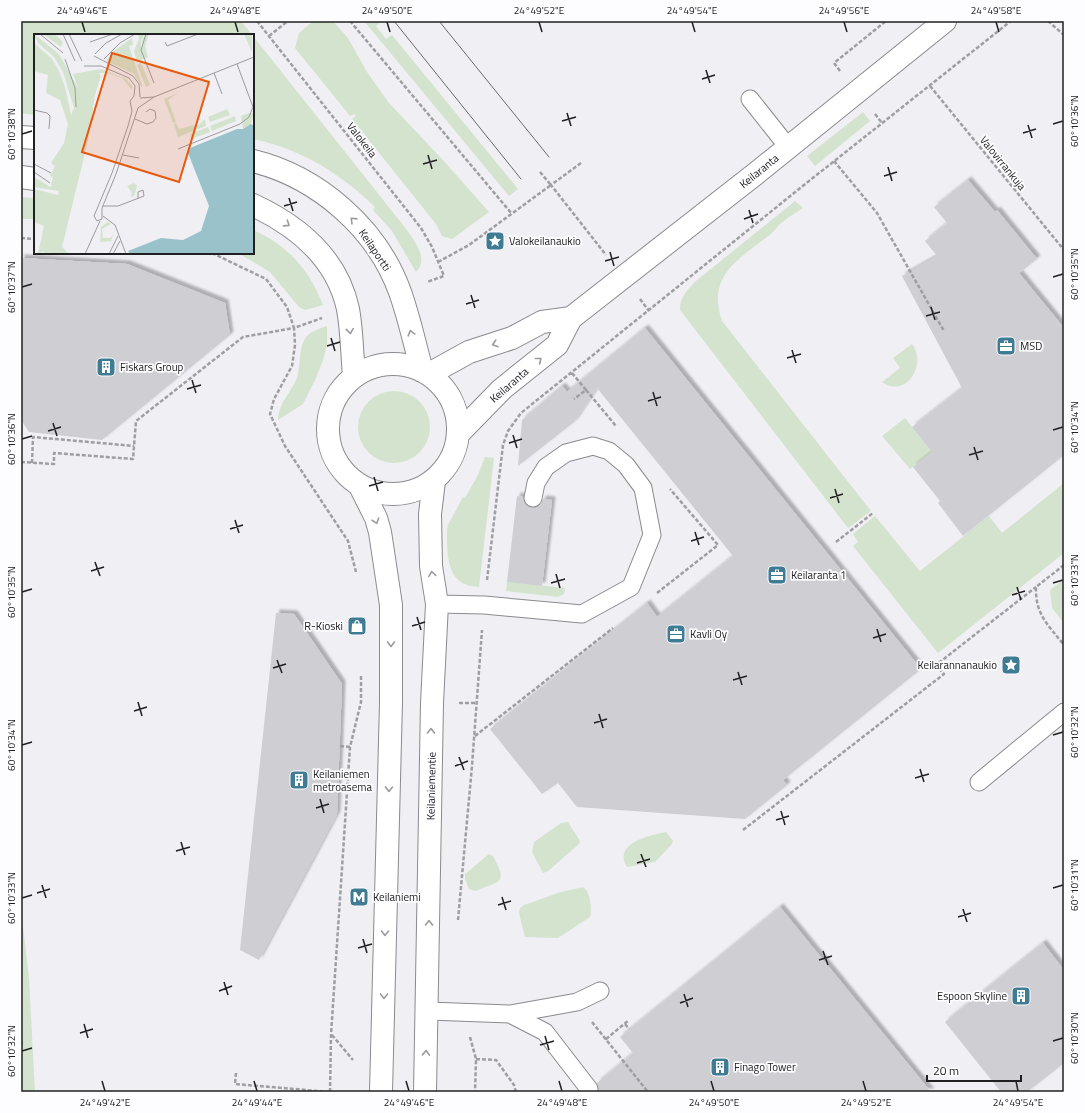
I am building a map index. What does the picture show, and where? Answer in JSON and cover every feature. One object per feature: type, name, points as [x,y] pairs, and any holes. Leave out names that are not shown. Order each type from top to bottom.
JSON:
[{"type":"street","name":"Keilaranta","points":[[459,433],[502,389],[557,346],[571,318],[945,21]]},
{"type":"street","points":[[21,137],[34,138]]},
{"type":"street","name":"Keilaportti","points":[[254,161],[275,168],[309,184],[342,209],[369,237],[385,262],[400,291],[425,373]]},
{"type":"street","points":[[21,177],[34,179]]},
{"type":"street","points":[[254,206],[305,236],[322,254],[335,274],[348,309],[354,376]]},
{"type":"street","points":[[425,373],[469,352],[512,338],[542,322],[571,318]]},
{"type":"street","points":[[391,364],[411,366],[425,373],[442,385],[452,400],[458,416],[459,433],[455,452],[446,467],[434,481],[417,491],[398,495],[378,493],[360,486],[345,474],[335,459],[328,436],[328,423],[332,406],[341,389],[354,376],[372,367],[391,364]]},
{"type":"street","name":"Keilaniementie","points":[[425,1092],[428,1011],[432,703],[437,604],[431,566],[430,514],[434,481]]},
{"type":"street","points":[[360,486],[376,518],[380,532],[391,605],[391,702],[381,1092]]},
{"type":"lane","points":[[750,99],[788,147]]},
{"type":"lane","points":[[437,604],[484,605],[582,614],[631,587],[652,535],[643,488],[626,465],[609,451],[593,446],[566,453],[546,467],[536,483],[532,498]]},
{"type":"lane","points":[[979,782],[1064,712]]},
{"type":"lane","points":[[428,1011],[510,1014],[577,1002],[600,992]]},
{"type":"lane","points":[[510,1014],[545,1032],[589,1089]]},
{"type":"path","name":"Valokeila","points":[[257,21],[421,228],[444,276]]},
{"type":"path","points":[[269,36],[288,21]]},
{"type":"path","points":[[350,21],[512,214]]},
{"type":"path","points":[[834,63],[886,21]]},
{"type":"path","points":[[595,401],[572,373],[834,161],[1012,21]]},
{"type":"path","points":[[1048,21],[1064,35]]},
{"type":"path","name":"Valovirrankuja","points":[[930,86],[1064,250]]},
{"type":"path","points":[[834,161],[877,214],[944,331]]},
{"type":"path","points":[[438,262],[469,245],[581,163]]},
{"type":"path","points":[[540,172],[601,248]]},
{"type":"path","points":[[21,238],[34,239]]},
{"type":"path","points":[[21,462],[54,464],[54,453],[134,459],[136,421],[151,411],[243,336],[294,328],[295,345],[292,366],[274,399],[270,414],[285,446],[348,541],[357,577]]},
{"type":"path","points":[[574,399],[586,390]]},
{"type":"path","points":[[32,462],[33,437],[134,446]]},
{"type":"path","points":[[836,542],[873,513]]},
{"type":"path","points":[[744,830],[944,674],[936,665],[1064,565]]},
{"type":"path","points":[[1036,587],[1036,601],[1041,616],[1064,645]]},
{"type":"path","points":[[458,922],[472,766],[484,605]]},
{"type":"path","points":[[236,1073],[235,1084],[330,1092],[331,1035],[350,747],[361,702],[361,670]]},
{"type":"path","points":[[340,746],[350,747]]},
{"type":"path","points":[[606,1039],[629,1020]]},
{"type":"path","points":[[625,1024],[629,1029]]},
{"type":"path","points":[[598,1029],[648,1092]]},
{"type":"path","points":[[331,1035],[355,1062]]},
{"type":"path","points":[[476,1059],[496,1060],[514,1085],[516,1092]]},
{"type":"green space","points":[[21,21],[241,21],[251,34],[34,34],[34,115],[21,113]]},
{"type":"green space","points":[[313,21],[333,21],[348,38],[367,72],[389,103],[443,160],[489,212],[452,239],[442,236],[436,224],[352,119],[356,116],[354,114],[350,116],[295,48],[299,33]]},
{"type":"green space","points":[[364,21],[382,21],[376,26],[386,39],[392,35],[518,189],[509,196]]},
{"type":"green space","points":[[254,37],[407,230],[417,245],[421,256],[420,267],[416,272],[392,231],[373,210],[375,207],[362,195],[348,183],[319,164],[271,143],[254,139]]},
{"type":"green space","points":[[863,112],[870,121],[815,166],[807,156]]},
{"type":"green space","points":[[21,197],[34,198],[34,219],[21,219]]},
{"type":"green space","points":[[795,201],[803,208],[780,224],[771,234],[745,254],[727,272],[721,281],[718,293],[718,306],[722,321],[871,511],[848,528],[680,310],[683,297],[696,281]]},
{"type":"green space","points":[[254,230],[276,243],[296,260],[311,281],[323,305],[305,310],[299,307],[270,272],[240,254],[254,254]]},
{"type":"green space","points":[[327,326],[327,345],[323,360],[303,404],[278,420],[283,403],[297,378],[304,340],[311,333]]},
{"type":"green space","points":[[912,344],[916,352],[917,361],[916,370],[912,377],[906,383],[899,386],[891,386],[882,382],[900,368],[893,358]]},
{"type":"green space","points":[[394,391],[414,397],[424,407],[430,427],[424,447],[414,457],[394,463],[374,457],[364,447],[358,427],[364,407],[374,397]]},
{"type":"green space","points":[[905,418],[932,452],[910,469],[882,436]]},
{"type":"green space","points":[[485,457],[494,458],[479,587],[468,585],[460,581],[454,575],[448,559],[447,530],[448,525],[463,497],[465,498],[478,475]]},
{"type":"green space","points":[[1064,483],[1064,553],[938,653],[853,546],[858,542],[853,534],[875,516],[920,571],[989,516],[1002,533]]},
{"type":"green space","points":[[1064,579],[1064,623],[1052,608],[1050,590]]},
{"type":"green space","points":[[507,582],[565,588],[564,594],[558,597],[506,591]]},
{"type":"green space","points":[[568,822],[580,841],[579,844],[548,871],[543,873],[532,852],[534,842],[561,823]]},
{"type":"green space","points":[[666,832],[673,841],[672,844],[655,862],[627,867],[624,859],[625,852],[629,846],[643,838]]},
{"type":"green space","points":[[489,854],[493,856],[498,865],[501,876],[499,880],[475,891],[469,889],[465,879],[465,874]]},
{"type":"green space","points":[[583,887],[588,893],[590,901],[590,917],[558,938],[525,937],[519,913],[520,908],[524,905],[561,892]]},
{"type":"green space","points":[[21,909],[29,978],[35,1092],[21,1092]]},
{"type":"building","points":[[968,180],[995,212],[997,210],[1037,259],[1019,273],[1064,328],[1064,455],[963,536],[938,503],[940,501],[913,467],[932,452],[912,427],[962,388],[902,276],[937,256],[925,241],[947,223],[934,207]]},
{"type":"building","name":"Fiskars Group","points":[[21,258],[127,264],[225,303],[230,335],[102,440],[29,432],[21,420]]},
{"type":"building","name":"Keilaranta 1","points":[[645,328],[921,669],[783,780],[787,785],[745,819],[577,807],[558,783],[542,794],[490,729],[647,603],[657,617],[733,556],[597,388],[574,422],[518,466],[522,420],[562,386],[567,392]]},
{"type":"building","points":[[517,496],[523,497],[526,505],[531,508],[540,505],[543,499],[552,500],[542,586],[507,582]]},
{"type":"building","name":"Keilaniemen metroasema","points":[[276,613],[294,614],[342,684],[337,814],[259,960],[240,950]]},
{"type":"building","points":[[780,907],[931,1092],[598,1092],[597,1083],[633,1053],[620,1037]]},
{"type":"building","name":"Espoon Skyline","points":[[1043,943],[1064,970],[1064,1063],[1027,1092],[1001,1092],[945,1022]]},
{"type":"tram line","points":[[394,21],[521,179]]},
{"type":"tram line","points":[[439,21],[549,157]]},
{"type":"place","name":"Valokeilanaukio","points":[[495,241]]},
{"type":"place","name":"MSD","points":[[1006,346]]},
{"type":"place","name":"Fiskars Group","points":[[106,367]]},
{"type":"place","name":"Keilaranta 1","points":[[777,575]]},
{"type":"place","name":"R-Kioski","points":[[357,626]]},
{"type":"place","name":"Kavli Oy","points":[[676,634]]},
{"type":"place","name":"Keilarannanaukio","points":[[1011,665]]},
{"type":"place","name":"Keilaniemen metroasema","points":[[299,780]]},
{"type":"place","name":"Keilaniemi","points":[[359,897]]},
{"type":"place","name":"Espoon Skyline","points":[[1021,996]]},
{"type":"place","name":"Finago Tower","points":[[720,1067]]}]
